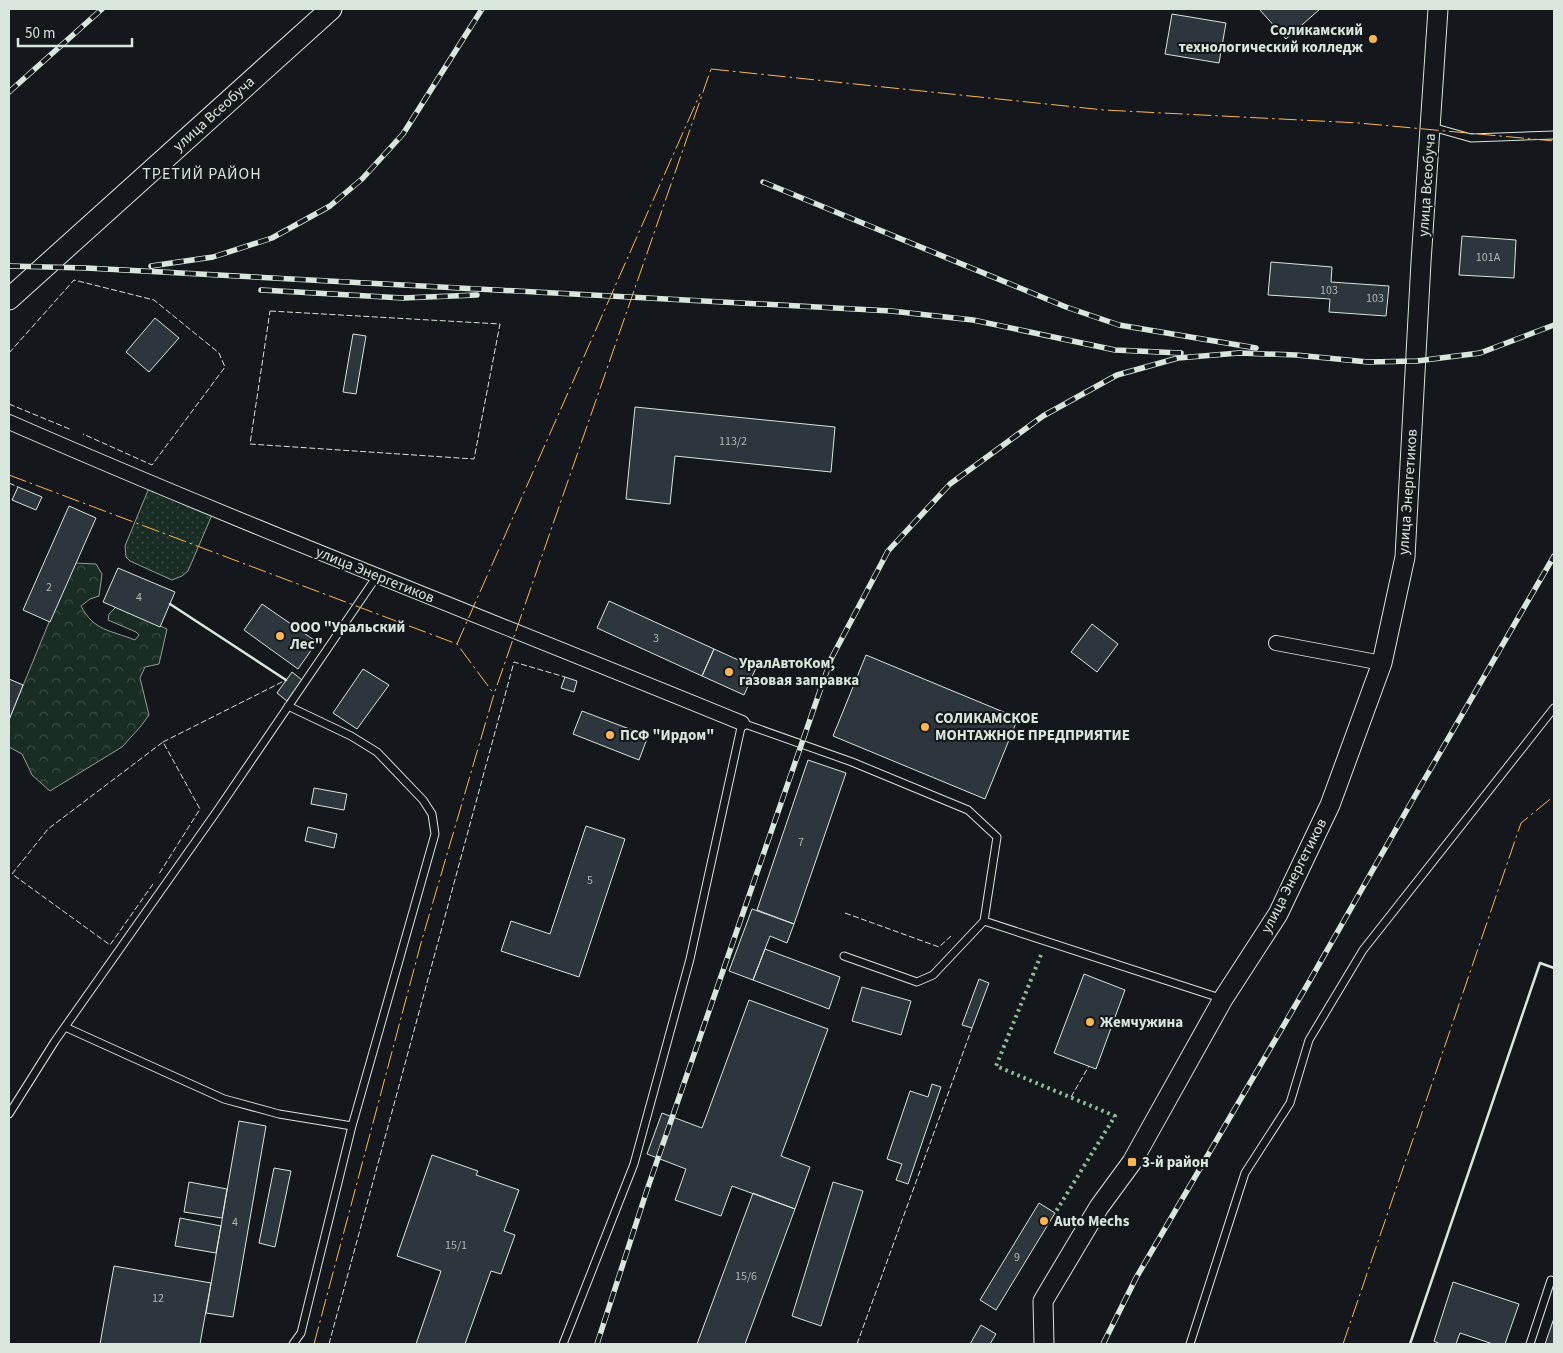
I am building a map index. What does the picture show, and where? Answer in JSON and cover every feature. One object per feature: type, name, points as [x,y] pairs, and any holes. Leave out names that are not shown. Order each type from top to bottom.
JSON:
[{"type":"main road","name":"улица Всеобуча","points":[[9,299],[331,9]]},
{"type":"street","name":"улица Всеобуча","points":[[1417,360],[1421,262],[1438,9]]},
{"type":"street","name":"улица Энергетиков","points":[[1044,1344],[1043,1301],[1099,1207],[1132,1162],[1224,999],[1278,914],[1330,805],[1382,662],[1405,557],[1417,360]]},
{"type":"street","name":"улица Энергетиков","points":[[9,422],[79,453],[377,576],[742,723]]},
{"type":"street","points":[[1276,643],[1382,662]]},
{"type":"lane","points":[[1431,127],[1471,138],[1554,135]]},
{"type":"lane","points":[[9,1114],[65,1027],[217,811],[377,576]]},
{"type":"lane","points":[[288,706],[351,736],[377,752],[423,800],[432,814],[435,834],[352,1126],[301,1333],[293,1344]]},
{"type":"lane","points":[[1190,1344],[1245,1173],[1290,1103],[1309,1040],[1363,950],[1554,708]]},
{"type":"lane","points":[[563,1344],[634,1164],[690,959],[742,723],[852,762],[968,810],[997,837],[984,921],[933,976],[917,982],[844,956]]},
{"type":"lane","points":[[984,921],[1224,999]]},
{"type":"lane","points":[[65,1027],[224,1099],[279,1114],[352,1126]]},
{"type":"lane","points":[[1530,1344],[1551,1280]]},
{"type":"green space","points":[[149,488],[212,515],[188,571],[172,580],[130,561],[126,557],[125,546]]},
{"type":"green space","points":[[75,563],[96,564],[102,574],[99,596],[90,599],[81,606],[97,625],[135,640],[139,635],[136,632],[108,620],[109,614],[116,607],[167,629],[159,664],[145,667],[140,678],[149,715],[122,747],[50,791],[32,775],[22,754],[9,747],[9,720]]},
{"type":"building","points":[[1259,9],[1320,9],[1286,39]]},
{"type":"building","points":[[1172,14],[1226,23],[1219,63],[1165,54]]},
{"type":"building","points":[[1462,236],[1516,240],[1514,278],[1459,275]]},
{"type":"building","points":[[1271,262],[1332,267],[1331,282],[1389,286],[1386,316],[1329,312],[1330,299],[1268,295]]},
{"type":"building","points":[[155,318],[179,338],[149,372],[126,352]]},
{"type":"building","points":[[353,334],[366,336],[356,394],[343,392]]},
{"type":"building","points":[[635,407],[835,427],[831,472],[675,456],[670,504],[626,499]]},
{"type":"building","points":[[18,487],[42,497],[36,510],[12,500]]},
{"type":"building","points":[[69,506],[96,518],[50,622],[23,610]]},
{"type":"building","points":[[118,568],[175,592],[160,627],[103,602]]},
{"type":"building","points":[[609,601],[714,649],[702,676],[597,628]]},
{"type":"building","name":"ООО \"Уральский Лес\"","points":[[262,604],[317,642],[298,669],[244,630]]},
{"type":"building","points":[[1092,624],[1118,644],[1097,672],[1071,652]]},
{"type":"building","name":"УралАвтоКом, газовая заправка","points":[[714,649],[756,668],[744,695],[702,676]]},
{"type":"building","name":"СОЛИКАМСКОЕ МОНТАЖНОЕ ПРЕДПРИЯТИЕ","points":[[866,655],[1018,718],[985,799],[833,736]]},
{"type":"building","points":[[363,669],[389,685],[357,729],[333,713]]},
{"type":"building","points":[[292,672],[302,680],[287,701],[277,693]]},
{"type":"building","points":[[565,677],[577,681],[574,692],[561,688]]},
{"type":"building","points":[[9,679],[23,685],[9,720]]},
{"type":"building","name":"ПСФ \"Ирдом\"","points":[[582,711],[648,736],[639,760],[573,734]]},
{"type":"building","points":[[808,760],[846,773],[794,924],[757,910]]},
{"type":"building","points":[[314,788],[347,794],[344,810],[311,804]]},
{"type":"building","points":[[586,826],[625,839],[579,977],[501,951],[511,921],[550,934]]},
{"type":"building","points":[[308,827],[337,834],[334,848],[305,841]]},
{"type":"building","points":[[752,909],[794,924],[787,943],[770,936],[753,980],[729,971]]},
{"type":"building","points":[[765,949],[840,977],[829,1009],[753,980]]},
{"type":"building","name":"Жемчужина","points":[[1084,974],[1125,990],[1096,1069],[1054,1053]]},
{"type":"building","points":[[979,979],[989,983],[972,1028],[962,1025]]},
{"type":"building","points":[[862,987],[911,1001],[901,1035],[852,1021]]},
{"type":"building","points":[[749,1000],[828,1029],[781,1156],[810,1167],[795,1209],[732,1186],[721,1216],[675,1200],[686,1169],[647,1154],[662,1113],[702,1128]]},
{"type":"building","points":[[932,1084],[941,1087],[908,1184],[896,1180],[902,1164],[887,1159],[910,1091],[928,1097]]},
{"type":"building","points":[[239,1121],[266,1126],[233,1317],[206,1313]]},
{"type":"building","points":[[432,1155],[478,1171],[476,1175],[519,1190],[504,1231],[515,1235],[501,1274],[491,1271],[465,1344],[416,1344],[441,1271],[397,1256]]},
{"type":"building","points":[[274,1168],[291,1171],[275,1247],[259,1243]]},
{"type":"building","points":[[189,1182],[227,1189],[222,1218],[184,1212]]},
{"type":"building","points":[[833,1182],[863,1191],[821,1326],[792,1316]]},
{"type":"building","points":[[753,1193],[795,1209],[745,1344],[697,1344]]},
{"type":"building","points":[[1039,1203],[1055,1213],[996,1310],[980,1300]]},
{"type":"building","points":[[180,1218],[221,1226],[216,1253],[175,1246]]},
{"type":"building","points":[[114,1266],[211,1283],[200,1344],[100,1344]]},
{"type":"building","points":[[1453,1282],[1519,1304],[1505,1344],[1493,1344],[1460,1333],[1456,1344],[1440,1344],[1434,1341]]},
{"type":"building","points":[[1554,1318],[1554,1344],[1545,1344]]},
{"type":"building","points":[[981,1325],[996,1334],[990,1344],[970,1344]]},
{"type":"railway","points":[[9,92],[102,9]]},
{"type":"railway","points":[[151,266],[213,257],[272,238],[330,206],[362,179],[403,134],[482,9]]},
{"type":"railway","points":[[763,182],[1066,307],[1119,325],[1256,348]]},
{"type":"railway","points":[[9,266],[86,268],[891,311],[973,320],[1115,350],[1181,353]]},
{"type":"railway","points":[[261,290],[403,298],[477,295]]},
{"type":"railway","points":[[597,1344],[647,1190],[831,659],[888,551],[950,484],[1043,416],[1117,375],[1178,358],[1239,353],[1296,355],[1368,362],[1417,361],[1480,353],[1554,325]]},
{"type":"railway","points":[[1103,1344],[1136,1278],[1554,556]]},
{"type":"hedge","points":[[1041,955],[996,1066],[1115,1116],[1055,1213]]},
{"type":"fence","points":[[9,353],[74,280],[154,300],[219,353],[225,367],[152,465],[83,434]]},
{"type":"fence","points":[[270,311],[500,324],[474,459],[250,444],[270,311]]},
{"type":"fence","points":[[9,404],[72,430]]},
{"type":"fence","points":[[9,483],[18,487]]},
{"type":"fence","points":[[329,1344],[514,662],[565,677]]},
{"type":"fence","points":[[163,742],[286,680]]},
{"type":"fence","points":[[153,884],[110,945],[12,874],[48,829],[163,742],[200,809],[159,874]]},
{"type":"fence","points":[[845,913],[939,947],[951,936]]},
{"type":"fence","points":[[857,1344],[972,1028]]},
{"type":"fence","points":[[1071,1097],[1089,1066]]},
{"type":"wall","points":[[170,604],[286,680]]},
{"type":"wall","points":[[1410,1344],[1540,963],[1554,968]]},
{"type":"power","points":[[711,69],[1104,110],[1359,123],[1554,141]]},
{"type":"power","points":[[314,1344],[421,943],[494,694],[711,69]]},
{"type":"power","points":[[457,644],[700,94]]},
{"type":"power","points":[[9,475],[457,644],[494,694]]},
{"type":"power","points":[[1343,1344],[1521,823],[1554,796]]},
{"type":"place","name":"Соликамский технологический колледж","points":[[1373,39]]},
{"type":"place","name":"ООО \"Уральский Лес\"","points":[[280,636]]},
{"type":"place","name":"УралАвтоКом, газовая заправка","points":[[729,672]]},
{"type":"place","name":"СОЛИКАМСКОЕ МОНТАЖНОЕ ПРЕДПРИЯТИЕ","points":[[925,727]]},
{"type":"place","name":"ПСФ \"Ирдом\"","points":[[610,735]]},
{"type":"place","name":"Жемчужина","points":[[1090,1022]]},
{"type":"place","name":"3-й район","points":[[1132,1162]]},
{"type":"place","name":"Auto Mechs","points":[[1044,1221]]},
{"type":"district","name":"ТРЕТИЙ РАЙОН","points":[[202,174]]}]
